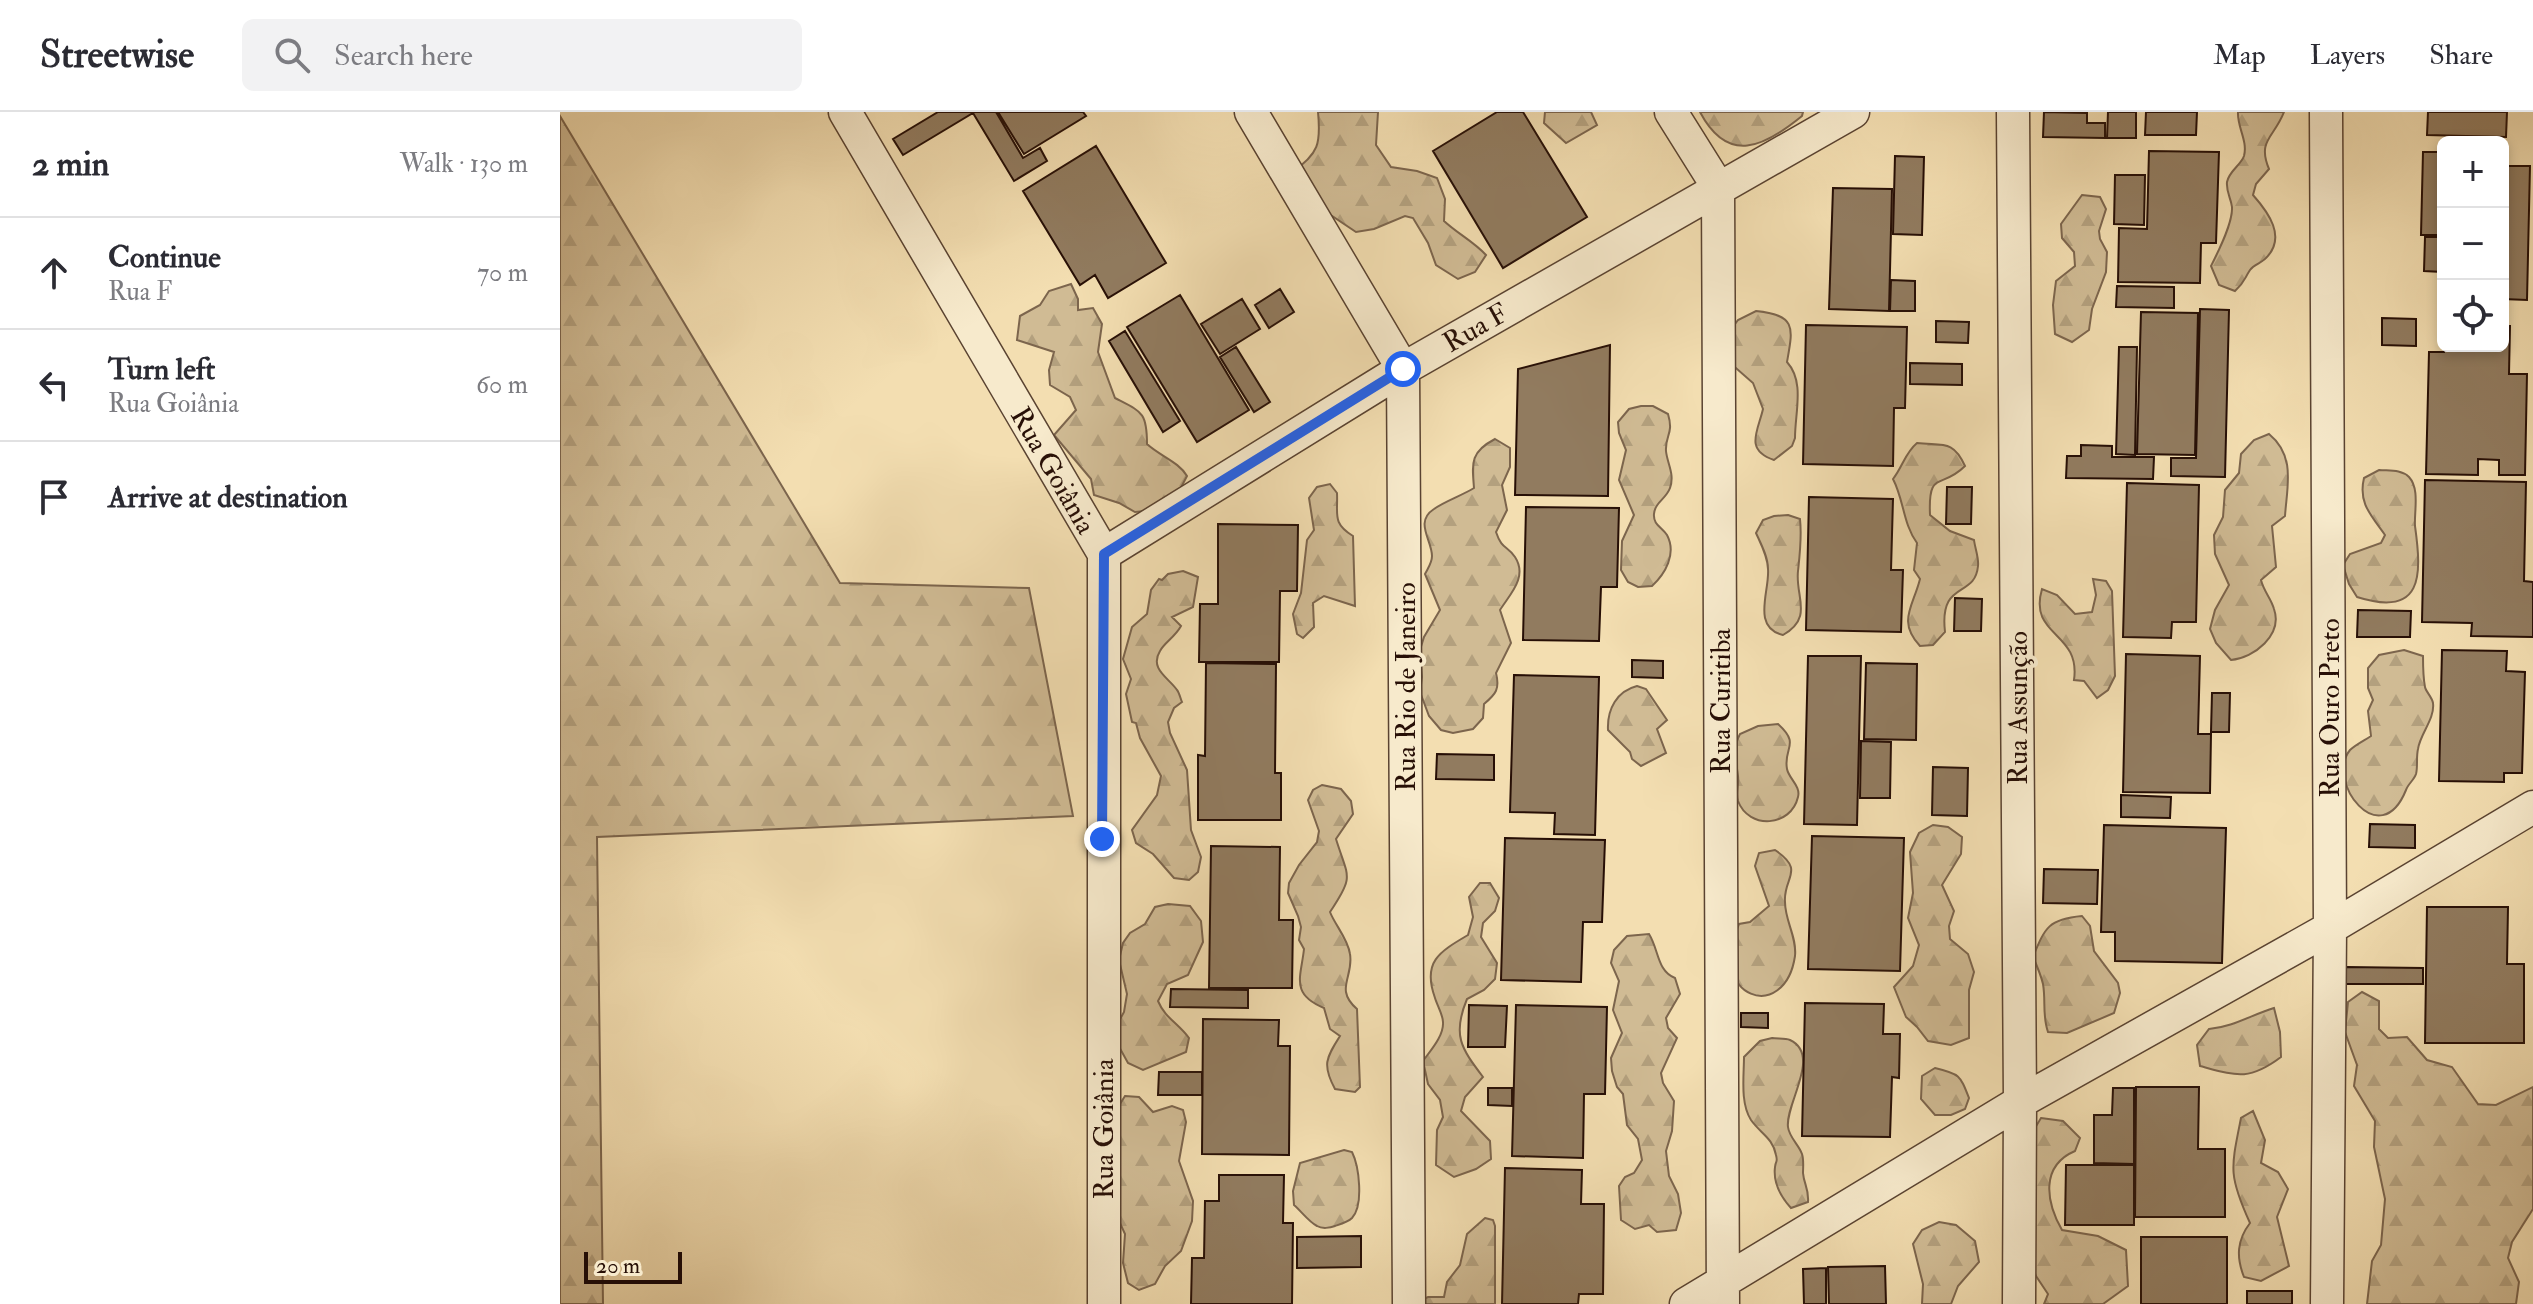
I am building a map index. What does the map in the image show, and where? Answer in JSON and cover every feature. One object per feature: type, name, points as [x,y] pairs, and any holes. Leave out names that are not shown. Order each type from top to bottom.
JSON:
[{"type":"street","name":"Rua Goiânia","points":[[845,112],[1104,554],[1104,1304]]},
{"type":"street","points":[[1251,112],[1403,369]]},
{"type":"street","points":[[1671,112],[1718,187]]},
{"type":"street","name":"Rua F","points":[[1104,554],[1403,369],[1853,112]]},
{"type":"street","name":"Rua Assunção","points":[[2013,112],[2019,1304]]},
{"type":"street","name":"Rua Ouro Preto","points":[[2326,112],[2330,928],[2327,1304]]},
{"type":"street","name":"Rua Curitiba","points":[[1718,187],[1723,1294]]},
{"type":"street","name":"Rua Rio de Janeiro","points":[[1403,369],[1409,1304]]},
{"type":"street","points":[[1686,1304],[1723,1294],[2020,1102],[2330,928],[2533,807]]},
{"type":"green space","points":[[1318,112],[1378,112],[1376,145],[1391,167],[1437,178],[1445,199],[1444,221],[1486,255],[1475,272],[1458,279],[1436,265],[1428,243],[1413,218],[1405,216],[1374,229],[1356,232],[1332,216],[1319,213],[1292,172],[1308,159],[1316,147]]},
{"type":"green space","points":[[1545,112],[1591,112],[1597,125],[1566,143],[1544,123]]},
{"type":"green space","points":[[1700,112],[1803,112],[1802,116],[1774,136],[1747,146],[1722,139]]},
{"type":"green space","points":[[2238,112],[2284,112],[2266,145],[2269,169],[2256,184],[2253,195],[2273,225],[2275,242],[2266,258],[2252,268],[2235,291],[2219,285],[2211,266],[2232,214],[2227,182],[2244,156],[2245,145]]},
{"type":"green space","points":[[560,116],[840,583],[1029,588],[1073,816],[597,837],[603,1304],[560,1304]]},
{"type":"green space","points":[[2082,195],[2100,197],[2106,209],[2099,231],[2107,252],[2106,272],[2092,309],[2089,330],[2072,342],[2055,334],[2053,305],[2056,281],[2075,266],[2074,252],[2062,238],[2061,224]]},
{"type":"green space","points":[[1071,284],[1078,299],[1078,310],[1093,308],[1102,324],[1098,352],[1115,398],[1141,414],[1146,425],[1147,444],[1187,476],[1174,501],[1166,509],[1135,512],[1094,495],[1091,479],[1054,435],[1076,410],[1070,397],[1050,385],[1049,370],[1054,352],[1017,340],[1020,316],[1040,305],[1049,291]]},
{"type":"green space","points":[[1756,311],[1779,316],[1789,325],[1791,332],[1787,362],[1793,370],[1797,388],[1795,438],[1792,446],[1774,460],[1759,451],[1756,445],[1756,432],[1763,409],[1753,383],[1729,362],[1724,339],[1738,320]]},
{"type":"green space","points":[[1653,406],[1668,414],[1670,421],[1666,451],[1671,483],[1668,492],[1656,506],[1654,518],[1667,535],[1671,549],[1665,570],[1657,581],[1652,586],[1638,587],[1628,582],[1621,570],[1622,541],[1634,515],[1619,480],[1626,450],[1618,422],[1629,409]]},
{"type":"green space","points":[[2269,434],[2283,452],[2288,472],[2285,516],[2272,526],[2276,567],[2261,580],[2276,619],[2264,644],[2249,655],[2231,660],[2216,643],[2210,629],[2215,610],[2229,585],[2215,554],[2214,535],[2223,517],[2225,490],[2239,473],[2241,454],[2254,440]]},
{"type":"green space","points":[[1495,439],[1510,448],[1510,467],[1502,485],[1507,510],[1496,532],[1500,542],[1515,557],[1520,571],[1516,585],[1500,610],[1511,643],[1496,673],[1496,691],[1484,704],[1483,718],[1473,729],[1453,733],[1441,730],[1429,716],[1420,692],[1420,650],[1440,610],[1425,574],[1432,556],[1425,520],[1438,506],[1474,488],[1474,459],[1481,449]]},
{"type":"green space","points":[[1917,443],[1940,444],[1956,451],[1961,457],[1965,466],[1938,482],[1931,491],[1930,515],[1950,531],[1974,540],[1978,563],[1971,583],[1947,604],[1945,632],[1933,645],[1920,646],[1909,629],[1908,621],[1920,579],[1914,570],[1917,543],[1893,479]]},
{"type":"green space","points":[[2379,470],[2406,474],[2415,494],[2417,576],[2406,597],[2395,602],[2357,597],[2343,565],[2350,554],[2381,543],[2385,535],[2367,508],[2363,495],[2364,478]]},
{"type":"green space","points":[[1330,484],[1337,493],[1339,522],[1353,536],[1355,606],[1324,596],[1313,603],[1314,627],[1303,638],[1297,634],[1293,614],[1301,593],[1307,540],[1314,530],[1309,498],[1317,487]]},
{"type":"green space","points":[[1788,515],[1800,519],[1798,580],[1801,614],[1783,635],[1767,624],[1764,607],[1768,564],[1756,533],[1763,520]]},
{"type":"green space","points":[[1183,571],[1198,577],[1193,607],[1172,617],[1181,626],[1162,648],[1157,663],[1161,673],[1178,691],[1182,702],[1174,708],[1168,722],[1187,770],[1191,830],[1201,857],[1198,872],[1189,880],[1174,878],[1153,854],[1136,843],[1132,830],[1157,795],[1161,776],[1140,738],[1136,723],[1132,722],[1126,694],[1131,679],[1123,659],[1132,627],[1147,614],[1151,590],[1159,579]]},
{"type":"green space","points":[[2093,579],[2106,581],[2112,591],[2115,676],[2108,690],[2097,698],[2084,681],[2074,680],[2070,652],[2042,617],[2040,605],[2042,589],[2057,595],[2075,614],[2092,612],[2096,595]]},
{"type":"green space","points":[[2404,650],[2423,656],[2425,687],[2433,709],[2419,743],[2414,778],[2395,808],[2383,815],[2370,814],[2359,806],[2350,793],[2344,763],[2350,750],[2371,736],[2368,711],[2373,700],[2368,688],[2368,668],[2379,655]]},
{"type":"green space","points":[[1637,686],[1646,689],[1667,720],[1657,729],[1666,753],[1641,766],[1608,730],[1609,715],[1615,702],[1624,692]]},
{"type":"green space","points":[[1778,724],[1789,737],[1787,769],[1798,789],[1798,797],[1794,807],[1779,819],[1760,820],[1751,817],[1738,801],[1736,744],[1740,734],[1758,726]]},
{"type":"green space","points":[[1322,785],[1341,789],[1351,801],[1353,814],[1336,839],[1347,876],[1330,912],[1350,954],[1346,989],[1350,1002],[1357,1009],[1360,1087],[1355,1092],[1335,1089],[1328,1074],[1327,1062],[1340,1036],[1330,1029],[1324,1008],[1313,1003],[1302,991],[1300,976],[1304,949],[1299,940],[1301,927],[1288,893],[1289,883],[1299,865],[1317,842],[1319,831],[1308,800],[1313,790]]},
{"type":"green space","points":[[1933,825],[1948,827],[1962,837],[1961,854],[1942,885],[1954,911],[1949,926],[1950,939],[1968,954],[1974,972],[1969,990],[1969,1038],[1951,1045],[1928,1041],[1906,1017],[1894,987],[1913,966],[1919,945],[1908,918],[1913,893],[1910,852],[1919,833]]},
{"type":"green space","points":[[1775,850],[1791,869],[1785,902],[1795,956],[1788,977],[1777,990],[1764,996],[1751,994],[1740,985],[1732,970],[1732,950],[1739,924],[1750,922],[1769,906],[1755,866],[1759,853]]},
{"type":"green space","points":[[1480,883],[1490,883],[1499,898],[1495,911],[1483,923],[1481,937],[1497,963],[1495,979],[1484,990],[1467,999],[1462,1011],[1461,1041],[1483,1077],[1465,1097],[1461,1111],[1490,1141],[1491,1159],[1476,1169],[1454,1177],[1436,1165],[1437,1130],[1443,1117],[1440,1100],[1428,1084],[1423,1061],[1443,1027],[1431,986],[1432,967],[1441,953],[1468,935],[1473,917],[1469,897]]},
{"type":"green space","points":[[1168,904],[1190,906],[1201,921],[1203,942],[1188,975],[1167,984],[1158,1001],[1164,1012],[1189,1038],[1186,1052],[1143,1070],[1128,1063],[1112,1034],[1124,1012],[1127,994],[1119,960],[1123,943],[1130,933],[1145,924],[1155,907]]},
{"type":"green space","points":[[2082,916],[2090,926],[2094,951],[2118,983],[2120,993],[2114,1013],[2067,1033],[2048,1032],[2043,984],[2033,957],[2050,926],[2062,919]]},
{"type":"green space","points":[[1649,934],[1662,965],[1675,978],[1680,994],[1666,1018],[1668,1028],[1677,1038],[1661,1073],[1674,1101],[1672,1131],[1666,1151],[1669,1176],[1678,1194],[1681,1213],[1676,1230],[1657,1232],[1649,1225],[1635,1229],[1621,1220],[1619,1186],[1625,1177],[1634,1173],[1642,1160],[1638,1139],[1627,1125],[1623,1094],[1617,1087],[1611,1058],[1622,1033],[1613,1010],[1619,981],[1611,963],[1614,950],[1627,936]]},
{"type":"green space","points":[[2362,992],[2379,1001],[2379,1029],[2388,1038],[2407,1037],[2427,1060],[2452,1067],[2478,1104],[2496,1105],[2533,1087],[2533,1209],[2512,1242],[2508,1258],[2519,1282],[2516,1304],[2367,1304],[2372,1261],[2381,1245],[2385,1199],[2374,1147],[2375,1121],[2354,1086],[2357,1065],[2345,1032],[2348,1002]]},
{"type":"green space","points":[[2274,1008],[2280,1032],[2281,1057],[2260,1070],[2242,1074],[2200,1066],[2197,1045],[2209,1029]]},
{"type":"green space","points":[[1772,1038],[1790,1040],[1799,1047],[1803,1057],[1788,1127],[1803,1156],[1808,1202],[1791,1208],[1777,1184],[1774,1149],[1751,1120],[1744,1098],[1744,1057],[1760,1041]]},
{"type":"green space","points":[[1935,1068],[1954,1074],[1961,1080],[1969,1098],[1965,1109],[1951,1115],[1935,1115],[1921,1099],[1922,1076]]},
{"type":"green space","points":[[1125,1096],[1139,1097],[1153,1112],[1172,1106],[1183,1110],[1186,1122],[1179,1161],[1193,1201],[1192,1221],[1181,1251],[1165,1266],[1155,1284],[1139,1290],[1128,1283],[1123,1263],[1125,1234],[1119,1221],[1108,1123]]},
{"type":"green space","points":[[2253,1111],[2265,1140],[2261,1163],[2278,1172],[2288,1189],[2277,1217],[2289,1266],[2261,1281],[2244,1277],[2241,1270],[2240,1242],[2250,1223],[2238,1193],[2234,1171],[2241,1118]]},
{"type":"green space","points":[[2041,1118],[2063,1121],[2080,1138],[2075,1151],[2056,1166],[2051,1175],[2052,1208],[2062,1230],[2098,1236],[2126,1250],[2128,1286],[2103,1304],[2044,1304],[2048,1294],[2036,1276],[2024,1245],[2024,1146]]},
{"type":"green space","points":[[1344,1150],[1352,1152],[1357,1166],[1359,1195],[1356,1212],[1344,1223],[1328,1228],[1319,1227],[1294,1205],[1293,1191],[1300,1163]]},
{"type":"green space","points":[[1485,1218],[1493,1220],[1495,1226],[1495,1304],[1412,1304],[1428,1297],[1444,1297],[1447,1282],[1460,1265],[1467,1234]]},
{"type":"green space","points":[[1939,1222],[1956,1225],[1975,1241],[1979,1262],[1958,1286],[1951,1304],[1922,1304],[1923,1284],[1913,1244],[1922,1230]]},
{"type":"building","points":[[938,112],[996,112],[1023,158],[1040,148],[1047,161],[1014,181],[973,113],[903,155],[893,139]]},
{"type":"building","points":[[998,112],[1083,112],[1086,116],[1024,154]]},
{"type":"building","points":[[1497,112],[1523,112],[1587,217],[1503,268],[1433,151]]},
{"type":"building","points":[[2044,112],[2087,113],[2087,123],[2105,123],[2105,138],[2043,137]]},
{"type":"building","points":[[2108,112],[2136,112],[2136,138],[2107,138]]},
{"type":"building","points":[[2146,112],[2197,112],[2196,135],[2145,135]]},
{"type":"building","points":[[2428,112],[2507,112],[2506,136],[2427,135]]},
{"type":"building","points":[[1096,146],[1166,263],[1108,298],[1095,275],[1080,285],[1023,191]]},
{"type":"building","points":[[2149,151],[2219,152],[2216,243],[2201,243],[2200,283],[2118,282],[2119,228],[2147,229]]},
{"type":"building","points":[[2423,152],[2437,152],[2437,235],[2421,235]]},
{"type":"building","points":[[1895,156],[1924,157],[1922,235],[1893,234]]},
{"type":"building","points":[[2509,166],[2530,166],[2527,300],[2509,299]]},
{"type":"building","points":[[2115,175],[2145,175],[2144,225],[2114,224]]},
{"type":"building","points":[[1833,188],[1892,189],[1889,311],[1829,309]]},
{"type":"building","points":[[2425,237],[2437,237],[2437,272],[2424,271]]},
{"type":"building","points":[[1891,280],[1915,281],[1915,311],[1890,311]]},
{"type":"building","points":[[2117,286],[2174,287],[2174,308],[2116,307]]},
{"type":"building","points":[[1280,289],[1294,312],[1269,328],[1255,305]]},
{"type":"building","points":[[1180,295],[1249,410],[1197,442],[1127,327]]},
{"type":"building","points":[[1242,299],[1260,329],[1220,354],[1201,324]]},
{"type":"building","points":[[2200,309],[2229,310],[2225,477],[2171,476],[2171,458],[2196,458]]},
{"type":"building","points":[[2141,312],[2198,313],[2195,455],[2137,454]]},
{"type":"building","points":[[2382,318],[2416,319],[2416,346],[2382,345]]},
{"type":"building","points":[[1936,321],[1969,322],[1968,343],[1936,342]]},
{"type":"building","points":[[1806,325],[1907,327],[1905,408],[1894,408],[1893,466],[1803,464]]},
{"type":"building","points":[[2510,326],[2509,374],[2527,374],[2525,475],[2499,475],[2499,460],[2478,459],[2478,475],[2426,474],[2429,352],[2509,352]]},
{"type":"building","points":[[1125,331],[1180,421],[1163,432],[1109,341]]},
{"type":"building","points":[[1610,345],[1608,496],[1515,495],[1518,369]]},
{"type":"building","points":[[1236,347],[1270,402],[1254,412],[1220,357]]},
{"type":"building","points":[[2119,347],[2137,347],[2135,455],[2116,454]]},
{"type":"building","points":[[1910,363],[1962,364],[1962,385],[1910,384]]},
{"type":"building","points":[[2081,445],[2112,446],[2112,457],[2154,457],[2153,479],[2066,478],[2067,456],[2081,456]]},
{"type":"building","points":[[2425,480],[2526,482],[2524,581],[2533,582],[2533,637],[2471,636],[2472,623],[2422,622]]},
{"type":"building","points":[[2127,483],[2199,485],[2196,622],[2172,622],[2171,638],[2123,637]]},
{"type":"building","points":[[1947,487],[1972,487],[1971,524],[1946,524]]},
{"type":"building","points":[[1809,497],[1893,499],[1891,570],[1903,570],[1901,632],[1806,630]]},
{"type":"building","points":[[1526,507],[1619,508],[1617,587],[1601,587],[1599,641],[1523,640]]},
{"type":"building","points":[[1218,524],[1298,525],[1297,591],[1280,591],[1279,662],[1199,662],[1200,604],[1218,604]]},
{"type":"building","points":[[1955,598],[1982,599],[1981,631],[1954,631]]},
{"type":"building","points":[[2358,610],[2411,611],[2410,637],[2357,637]]},
{"type":"building","points":[[2442,650],[2507,651],[2506,671],[2525,672],[2522,773],[2504,773],[2504,782],[2439,781]]},
{"type":"building","points":[[2126,654],[2200,656],[2198,734],[2211,734],[2210,793],[2123,792]]},
{"type":"building","points":[[1808,656],[1861,656],[1857,825],[1804,824]]},
{"type":"building","points":[[1632,660],[1663,661],[1663,678],[1632,677]]},
{"type":"building","points":[[1206,663],[1276,664],[1275,773],[1281,773],[1281,820],[1198,820],[1198,755],[1205,756]]},
{"type":"building","points":[[1866,663],[1917,664],[1916,740],[1864,739]]},
{"type":"building","points":[[1514,675],[1599,677],[1595,835],[1554,834],[1555,813],[1510,812]]},
{"type":"building","points":[[2212,693],[2230,693],[2229,732],[2211,732]]},
{"type":"building","points":[[1861,741],[1891,742],[1890,798],[1860,798]]},
{"type":"building","points":[[1437,754],[1494,755],[1494,780],[1436,779]]},
{"type":"building","points":[[1933,767],[1968,768],[1967,816],[1932,815]]},
{"type":"building","points":[[2121,795],[2171,797],[2170,818],[2121,817]]},
{"type":"building","points":[[2370,824],[2415,825],[2415,848],[2369,847]]},
{"type":"building","points":[[2104,825],[2226,828],[2222,963],[2115,961],[2115,932],[2101,932]]},
{"type":"building","points":[[1812,836],[1904,838],[1900,971],[1808,969]]},
{"type":"building","points":[[1505,838],[1605,840],[1602,922],[1583,922],[1581,982],[1501,980]]},
{"type":"building","points":[[1211,846],[1280,847],[1279,920],[1293,920],[1292,988],[1209,988]]},
{"type":"building","points":[[2044,869],[2098,870],[2097,904],[2043,903]]},
{"type":"building","points":[[2427,907],[2508,907],[2507,964],[2524,964],[2524,1043],[2425,1043]]},
{"type":"building","points":[[2346,967],[2423,968],[2423,984],[2346,984]]},
{"type":"building","points":[[1171,989],[1248,990],[1248,1008],[1170,1007]]},
{"type":"building","points":[[1805,1003],[1884,1004],[1883,1034],[1900,1034],[1899,1078],[1892,1077],[1890,1137],[1802,1136]]},
{"type":"building","points":[[1469,1005],[1507,1006],[1505,1047],[1468,1047]]},
{"type":"building","points":[[1516,1005],[1607,1007],[1605,1094],[1584,1094],[1583,1158],[1512,1156]]},
{"type":"building","points":[[1741,1013],[1768,1013],[1768,1028],[1741,1027]]},
{"type":"building","points":[[1203,1019],[1279,1020],[1278,1046],[1290,1046],[1289,1155],[1202,1154]]},
{"type":"building","points":[[1159,1072],[1202,1072],[1202,1095],[1158,1095]]},
{"type":"building","points":[[2136,1087],[2199,1087],[2198,1149],[2225,1149],[2225,1217],[2135,1217]]},
{"type":"building","points":[[1488,1088],[1512,1088],[1512,1106],[1488,1105]]},
{"type":"building","points":[[2113,1088],[2134,1088],[2134,1164],[2094,1163],[2094,1115],[2112,1115]]},
{"type":"building","points":[[2066,1165],[2134,1165],[2134,1225],[2065,1225]]},
{"type":"building","points":[[1505,1168],[1582,1170],[1581,1204],[1604,1204],[1603,1294],[1579,1294],[1578,1304],[1502,1304]]},
{"type":"building","points":[[1219,1175],[1284,1175],[1283,1223],[1293,1223],[1292,1304],[1191,1304],[1192,1258],[1204,1258],[1205,1201],[1219,1201]]},
{"type":"building","points":[[1361,1236],[1361,1267],[1297,1268],[1297,1237]]},
{"type":"building","points":[[2141,1237],[2227,1237],[2227,1304],[2141,1304]]},
{"type":"building","points":[[1885,1266],[1886,1304],[1829,1304],[1828,1267]]},
{"type":"building","points":[[1826,1268],[1826,1304],[1804,1304],[1803,1269]]},
{"type":"building","points":[[2247,1291],[2292,1291],[2292,1304],[2247,1304]]},
{"type":"route","points":[[1102,839],[1104,554],[1403,369]]}]
